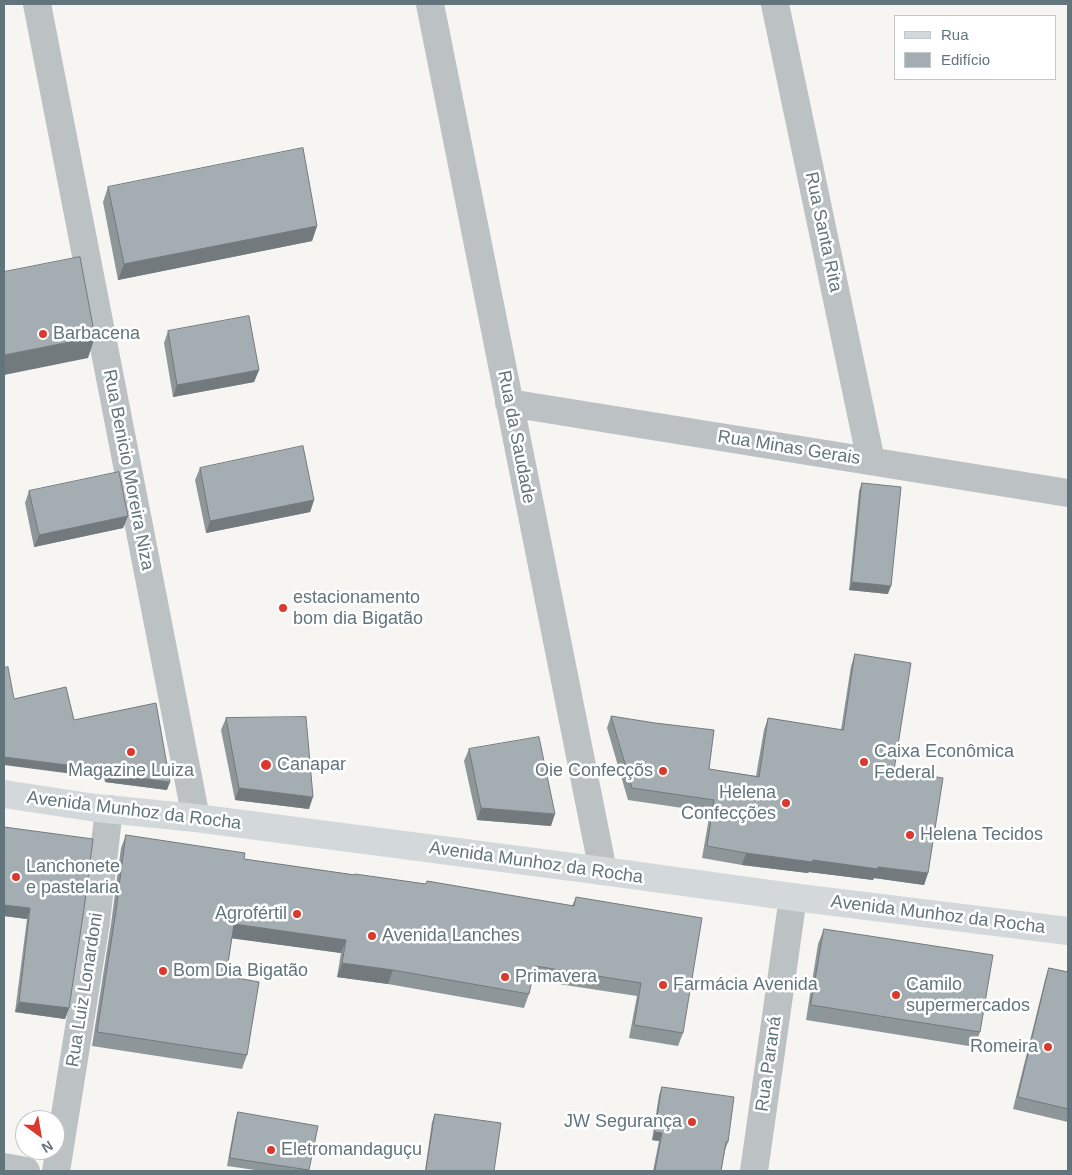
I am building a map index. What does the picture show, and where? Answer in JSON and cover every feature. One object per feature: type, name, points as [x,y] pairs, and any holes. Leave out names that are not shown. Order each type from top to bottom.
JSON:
[{"type":"main road","name":"Avenida Munhoz da Rocha","points":[[4,794],[792,897],[1068,931]]},
{"type":"street","name":"Rua Benicio Moreira Niza","points":[[37,4],[196,818]]},
{"type":"street","name":"Rua da Saudade","points":[[430,4],[602,871]]},
{"type":"street","name":"Rua Santa Rita","points":[[775,4],[871,461]]},
{"type":"street","name":"Rua Minas Gerais","points":[[509,403],[1068,493]]},
{"type":"street","name":"Rua Luiz Lonardoni","points":[[56,1171],[96,922],[109,809]]},
{"type":"street","name":"Rua Paraná","points":[[754,1171],[792,897]]},
{"type":"street","points":[[4,1168],[26,1171]]},
{"type":"building","points":[[303,148],[317,226],[124,264],[108,187]]},
{"type":"building","name":"Barbacena","points":[[80,257],[95,337],[4,355],[4,272]]},
{"type":"building","points":[[249,316],[259,370],[177,385],[168,331]]},
{"type":"building","points":[[303,446],[314,500],[210,521],[200,468]]},
{"type":"building","points":[[119,472],[128,516],[39,535],[29,491]]},
{"type":"building","points":[[862,483],[901,487],[891,586],[852,582]]},
{"type":"building","points":[[855,654],[911,663],[894,770],[943,778],[928,873],[878,867],[878,869],[813,860],[812,862],[707,846],[714,800],[632,788],[611,716],[714,730],[709,769],[759,777],[768,718],[843,730]]},
{"type":"building","points":[[8,667],[14,699],[66,687],[74,720],[156,703],[170,782],[108,774],[107,770],[4,757],[4,668]]},
{"type":"building","name":"Canapar","points":[[306,717],[313,797],[239,788],[226,718]]},
{"type":"building","points":[[539,737],[555,814],[481,808],[469,749]]},
{"type":"building","points":[[4,827],[93,839],[69,1008],[19,1002],[30,908],[4,905]]},
{"type":"building","points":[[126,835],[245,853],[244,859],[355,875],[426,884],[427,881],[574,906],[576,897],[702,918],[683,1033],[634,1025],[641,983],[535,966],[529,994],[342,963],[346,940],[234,924],[226,976],[259,982],[247,1055],[97,1032]]},
{"type":"building","name":"Camilo supermercados","points":[[824,929],[993,955],[980,1032],[811,1005]]},
{"type":"building","name":"Romeira","points":[[1049,968],[1068,972],[1068,1109],[1018,1097]]},
{"type":"building","points":[[662,1087],[734,1097],[728,1142],[726,1142],[721,1171],[655,1170],[662,1133],[655,1132]]},
{"type":"building","name":"Eletromandaguçu","points":[[238,1112],[318,1126],[309,1170],[230,1158]]},
{"type":"building","points":[[435,1114],[501,1123],[494,1171],[426,1171]]},
{"type":"place","name":"Barbacena","points":[[43,334]]},
{"type":"place","name":"estacionamento bom dia Bigatão","points":[[283,608]]},
{"type":"place","name":"Magazine Luiza","points":[[131,752]]},
{"type":"place","name":"Caixa Econômica Federal","points":[[864,762]]},
{"type":"place","name":"Canapar","points":[[266,765]]},
{"type":"place","name":"Oie Confecçõs","points":[[663,771]]},
{"type":"place","name":"Helena Confecções","points":[[786,803]]},
{"type":"place","name":"Helena Tecidos","points":[[910,835]]},
{"type":"place","name":"Lanchonete e pastelaria","points":[[16,877]]},
{"type":"place","name":"Agrofértil","points":[[297,914]]},
{"type":"place","name":"Avenida Lanches","points":[[372,936]]},
{"type":"place","name":"Bom Dia Bigatão","points":[[163,971]]},
{"type":"place","name":"Primavera","points":[[505,977]]},
{"type":"place","name":"Farmácia Avenida","points":[[663,985]]},
{"type":"place","name":"Camilo supermercados","points":[[896,995]]},
{"type":"place","name":"Romeira","points":[[1048,1047]]},
{"type":"place","name":"JW Segurança","points":[[692,1122]]},
{"type":"place","name":"Eletromandaguçu","points":[[271,1150]]}]
